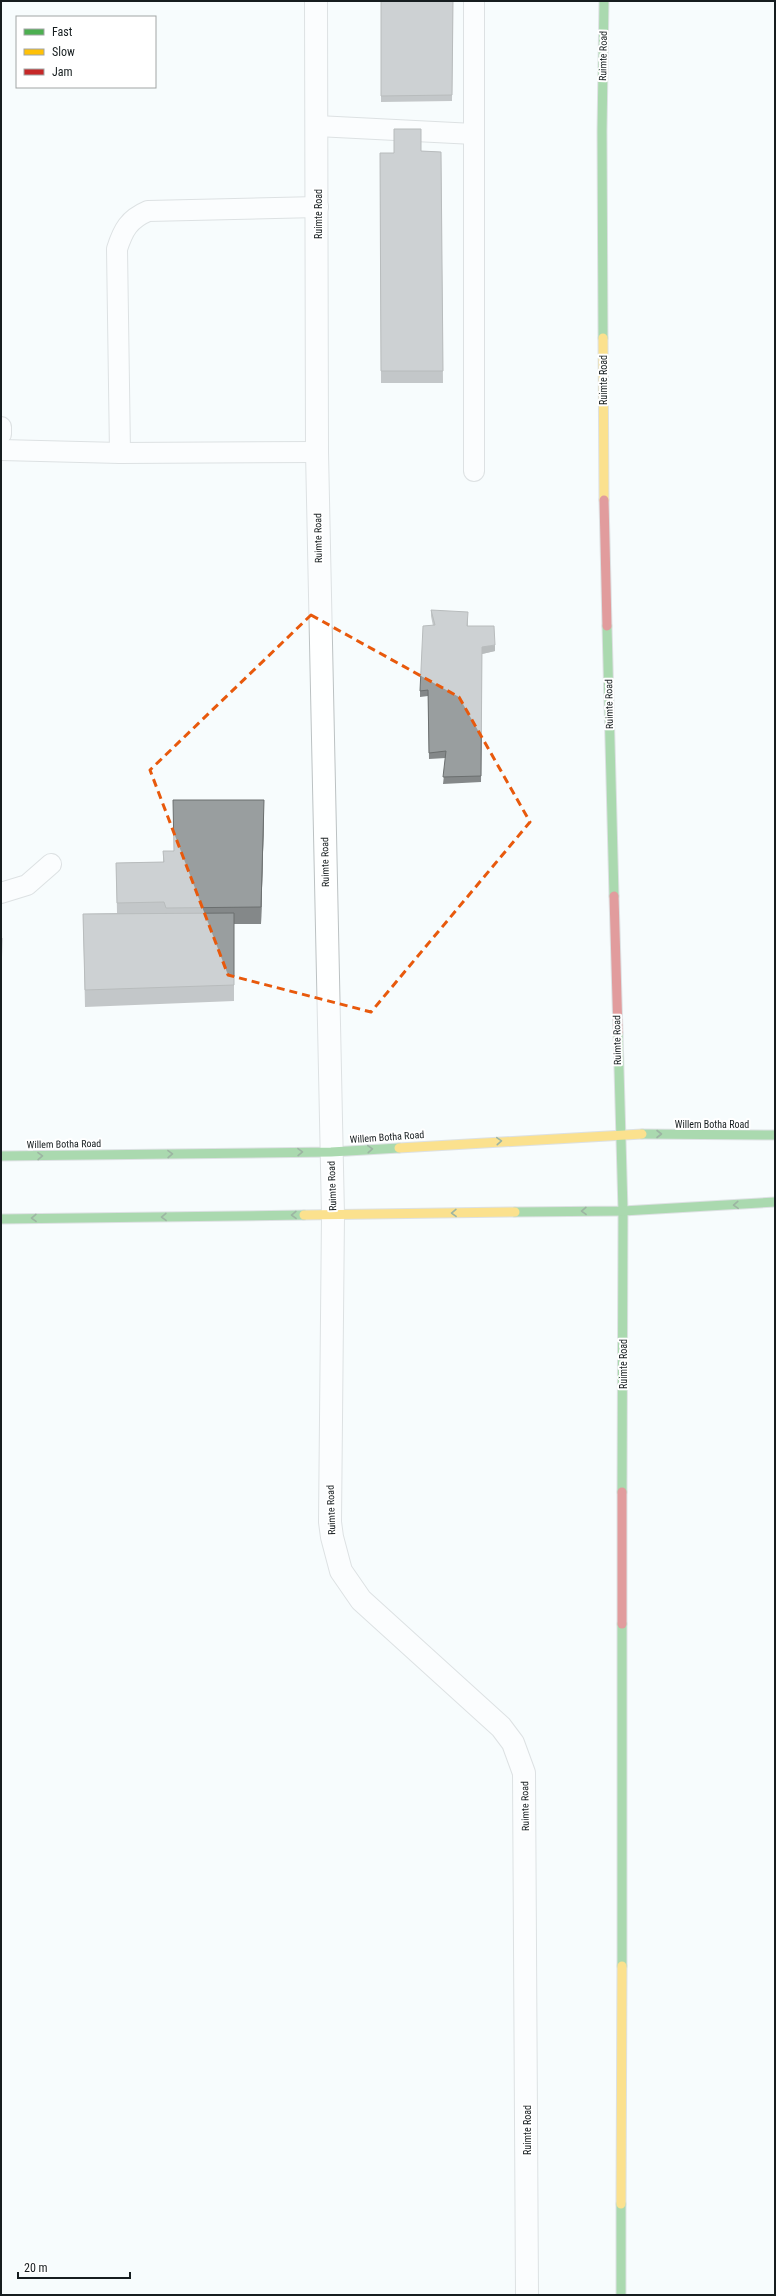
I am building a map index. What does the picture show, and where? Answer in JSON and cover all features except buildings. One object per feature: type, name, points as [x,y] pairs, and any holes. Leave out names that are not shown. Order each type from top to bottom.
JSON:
[{"type":"main road","name":"Ruimte Road","points":[[604,1],[602,131],[604,524],[623,1211],[621,2295]]},
{"type":"main road","name":"Willem Botha Road","points":[[1,1156],[331,1152],[620,1134],[775,1135]]},
{"type":"main road","points":[[1,1219],[623,1211],[775,1202]]},
{"type":"street","name":"Ruimte Road","points":[[316,1],[318,207],[317,452],[333,1215],[330,1522],[332,1537],[341,1572],[361,1600],[501,1727],[513,1743],[524,1773],[527,2295]]},
{"type":"lane","points":[[474,1],[474,471]]},
{"type":"lane","points":[[317,126],[474,134]]},
{"type":"lane","points":[[120,453],[117,249],[122,232],[130,222],[137,216],[148,211],[318,207]]},
{"type":"lane","points":[[1,427],[1,434]]},
{"type":"lane","points":[[1,450],[120,453],[317,452]]},
{"type":"lane","points":[[1,893],[27,885],[51,864]]},
{"type":"highlighted area","points":[[311,615],[459,697],[530,822],[371,1012],[228,975],[150,770]]},
{"type":"traffic: fast","points":[[603,338],[602,131],[604,1]]},
{"type":"traffic: fast","points":[[607,626],[614,896]]},
{"type":"traffic: fast","points":[[618,1033],[623,1211],[622,1492]]},
{"type":"traffic: fast","points":[[642,1134],[775,1135]]},
{"type":"traffic: fast","points":[[1,1156],[331,1152],[399,1148]]},
{"type":"traffic: fast","points":[[515,1212],[623,1211],[775,1202]]},
{"type":"traffic: fast","points":[[1,1219],[304,1215]]},
{"type":"traffic: fast","points":[[622,1624],[622,1966]]},
{"type":"traffic: fast","points":[[621,2204],[621,2295]]},
{"type":"traffic: slow","points":[[603,338],[604,500]]},
{"type":"traffic: slow","points":[[399,1148],[642,1134]]},
{"type":"traffic: slow","points":[[304,1215],[515,1212]]},
{"type":"traffic: slow","points":[[621,2204],[622,1966]]},
{"type":"traffic: jam","points":[[604,500],[607,626]]},
{"type":"traffic: jam","points":[[614,896],[618,1033]]},
{"type":"traffic: jam","points":[[622,1492],[622,1624]]}]
